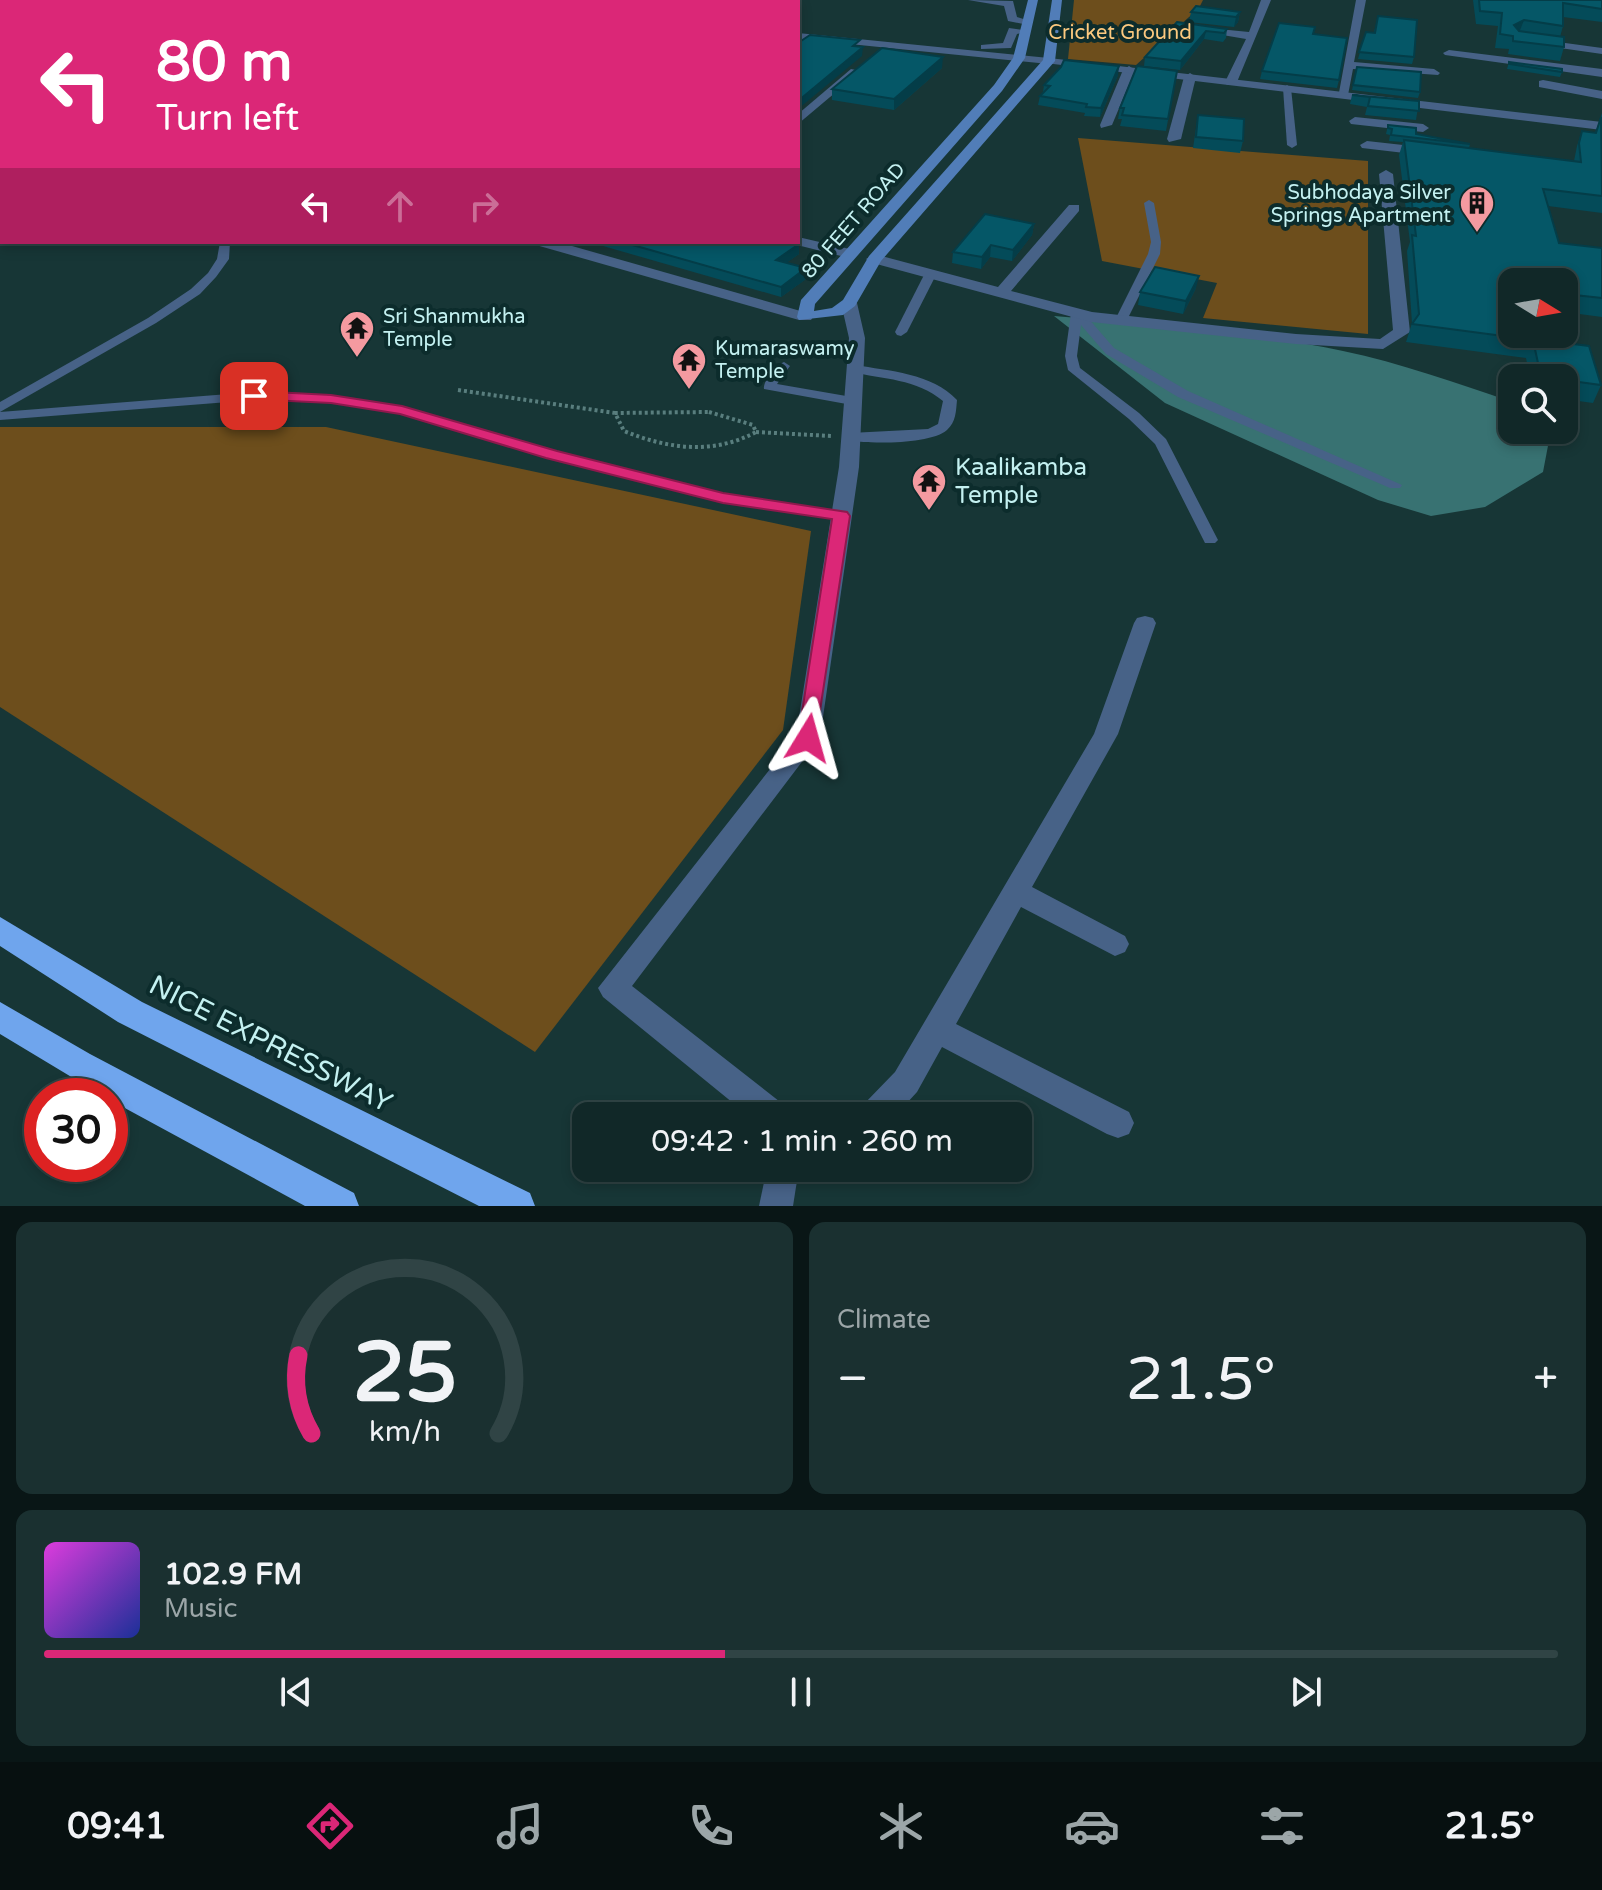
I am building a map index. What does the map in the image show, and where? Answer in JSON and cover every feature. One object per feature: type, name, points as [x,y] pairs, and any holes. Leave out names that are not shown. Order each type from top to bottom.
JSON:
[{"type":"highway","name":"NICE EXPRESSWAY","points":[[0,930],[130,1012],[517,1206]]},
{"type":"highway","points":[[0,1016],[78,1065],[341,1206]]},
{"type":"main road","name":"80 FEET ROAD","points":[[1033,0],[1019,58],[998,88],[849,253],[807,303],[805,317],[837,312],[849,303],[874,259],[1049,61]]},
{"type":"main road","points":[[1049,61],[1057,0]]},
{"type":"street","points":[[973,0],[1009,3],[1012,19],[1027,26]]},
{"type":"street","points":[[1231,82],[1266,0]]},
{"type":"street","points":[[1342,95],[1361,0]]},
{"type":"street","points":[[800,33],[833,26]]},
{"type":"street","points":[[848,27],[889,40],[992,48],[1007,46],[1013,30],[1027,26]]},
{"type":"street","points":[[1178,27],[1253,36]]},
{"type":"street","points":[[800,33],[1602,126]]},
{"type":"street","points":[[1519,39],[1602,51]]},
{"type":"street","points":[[875,54],[887,44]]},
{"type":"street","points":[[1449,53],[1602,73]]},
{"type":"street","points":[[800,118],[864,63]]},
{"type":"street","points":[[1348,65],[1434,73]]},
{"type":"street","points":[[1106,125],[1129,70]]},
{"type":"street","points":[[1174,139],[1190,77]]},
{"type":"street","points":[[1543,84],[1602,95]]},
{"type":"street","points":[[1423,151],[1424,104]]},
{"type":"street","points":[[1355,121],[1423,128]]},
{"type":"street","points":[[1367,145],[1438,153]]},
{"type":"street","points":[[874,259],[1077,313],[1296,339],[1383,344],[1402,332],[1386,174]]},
{"type":"street","points":[[1001,293],[1074,208]]},
{"type":"street","points":[[800,241],[849,253]]},
{"type":"street","points":[[548,244],[805,317]]},
{"type":"street","points":[[756,1102],[613,988],[808,738],[850,437],[857,338],[849,303]]},
{"type":"street","points":[[887,1102],[906,1082],[1106,734],[1145,623]]},
{"type":"street","points":[[1016,891],[1115,944]]},
{"type":"street","points":[[937,1029],[1118,1123]]},
{"type":"street","points":[[776,1206],[780,1182]]},
{"type":"lane","points":[[1287,88],[1292,145]]},
{"type":"lane","points":[[1121,320],[1154,254],[1156,242],[1149,203]]},
{"type":"lane","points":[[0,408],[178,305],[219,269],[225,244]]},
{"type":"lane","points":[[901,332],[930,275]]},
{"type":"lane","points":[[1077,313],[1110,351],[1183,394],[1395,485]]},
{"type":"lane","points":[[1077,313],[1071,356],[1074,370],[1134,416],[1161,442],[1210,540]]},
{"type":"lane","points":[[784,366],[769,386],[852,401]]},
{"type":"lane","points":[[850,437],[940,430],[948,419],[950,400],[941,390],[920,383],[855,369]]},
{"type":"lane","points":[[0,416],[254,396],[331,399],[402,410],[552,455],[723,498],[841,516]]},
{"type":"path","points":[[458,390],[615,413],[709,412],[753,425],[756,432]]},
{"type":"path","points":[[615,413],[624,431],[650,443],[672,447],[740,443],[756,432],[850,437]]},
{"type":"green space","name":"Cricket Ground","points":[[1074,0],[1203,0],[1199,8],[1136,65],[1068,59]]},
{"type":"green space","points":[[1078,138],[1368,161],[1368,334],[1203,318],[1217,283],[1102,261]]},
{"type":"green space","points":[[0,427],[326,427],[811,531],[783,730],[535,1052],[0,707]]},
{"type":"water","points":[[1054,316],[1271,338],[1386,361],[1498,397],[1498,444],[1548,444],[1543,472],[1485,507],[1431,516],[1378,500],[1165,403]]},
{"type":"building","points":[[1479,0],[1602,0],[1602,9],[1563,3],[1563,26],[1524,20],[1514,25],[1519,31],[1564,37],[1564,47],[1513,41],[1513,36],[1500,34],[1502,13],[1480,11]]},
{"type":"building","points":[[1196,6],[1240,12],[1236,17],[1191,12]]},
{"type":"building","points":[[1378,16],[1417,20],[1414,57],[1359,52],[1366,32],[1375,33]]},
{"type":"building","points":[[1177,22],[1227,29],[1224,33],[1206,31],[1181,61],[1145,57]]},
{"type":"building","points":[[1279,23],[1315,27],[1313,34],[1347,38],[1339,80],[1262,71]]},
{"type":"building","points":[[810,35],[860,40],[853,46],[863,47],[800,99],[800,42]]},
{"type":"building","points":[[882,48],[943,57],[894,99],[832,89]]},
{"type":"building","points":[[1064,60],[1119,66],[1101,108],[1040,96],[1050,86],[1044,85]]},
{"type":"building","points":[[1509,64],[1562,69],[1562,72]]},
{"type":"building","points":[[1137,66],[1177,71],[1168,119],[1122,115],[1124,108],[1120,108]]},
{"type":"building","points":[[1357,67],[1421,72],[1420,92],[1353,85]]},
{"type":"building","points":[[1352,95],[1419,101],[1419,111],[1368,106],[1370,97]]},
{"type":"building","points":[[1198,115],[1244,119],[1243,141],[1196,137]]},
{"type":"building","points":[[1601,117],[1602,196],[1543,189],[1559,243],[1602,248],[1602,298],[1578,295],[1578,268],[1498,268],[1498,335],[1412,324],[1419,314],[1412,235],[1416,236],[1404,140],[1581,162],[1579,143],[1582,131],[1596,133]]},
{"type":"building","points":[[1388,125],[1416,128],[1416,134],[1470,144],[1391,135],[1392,129]]},
{"type":"building","points":[[985,214],[1034,224],[1013,250],[991,245],[982,257],[953,252]]},
{"type":"building","points":[[629,244],[799,244],[776,260],[806,268],[781,287]]},
{"type":"building","points":[[1155,267],[1199,276],[1186,301],[1140,292]]},
{"type":"building","points":[[1589,346],[1601,385],[1578,382],[1578,364],[1538,364],[1535,348]]},
{"type":"place","name":"Subhodaya Silver Springs Apartment","points":[[1477,234]]},
{"type":"place","name":"Sri Shanmukha Temple","points":[[357,359]]},
{"type":"place","name":"Kumaraswamy Temple","points":[[689,391]]},
{"type":"place","name":"Kaalikamba Temple","points":[[929,512]]},
{"type":"route","points":[[254,396],[331,399],[402,410],[552,455],[723,498],[841,516],[808,738]]}]
